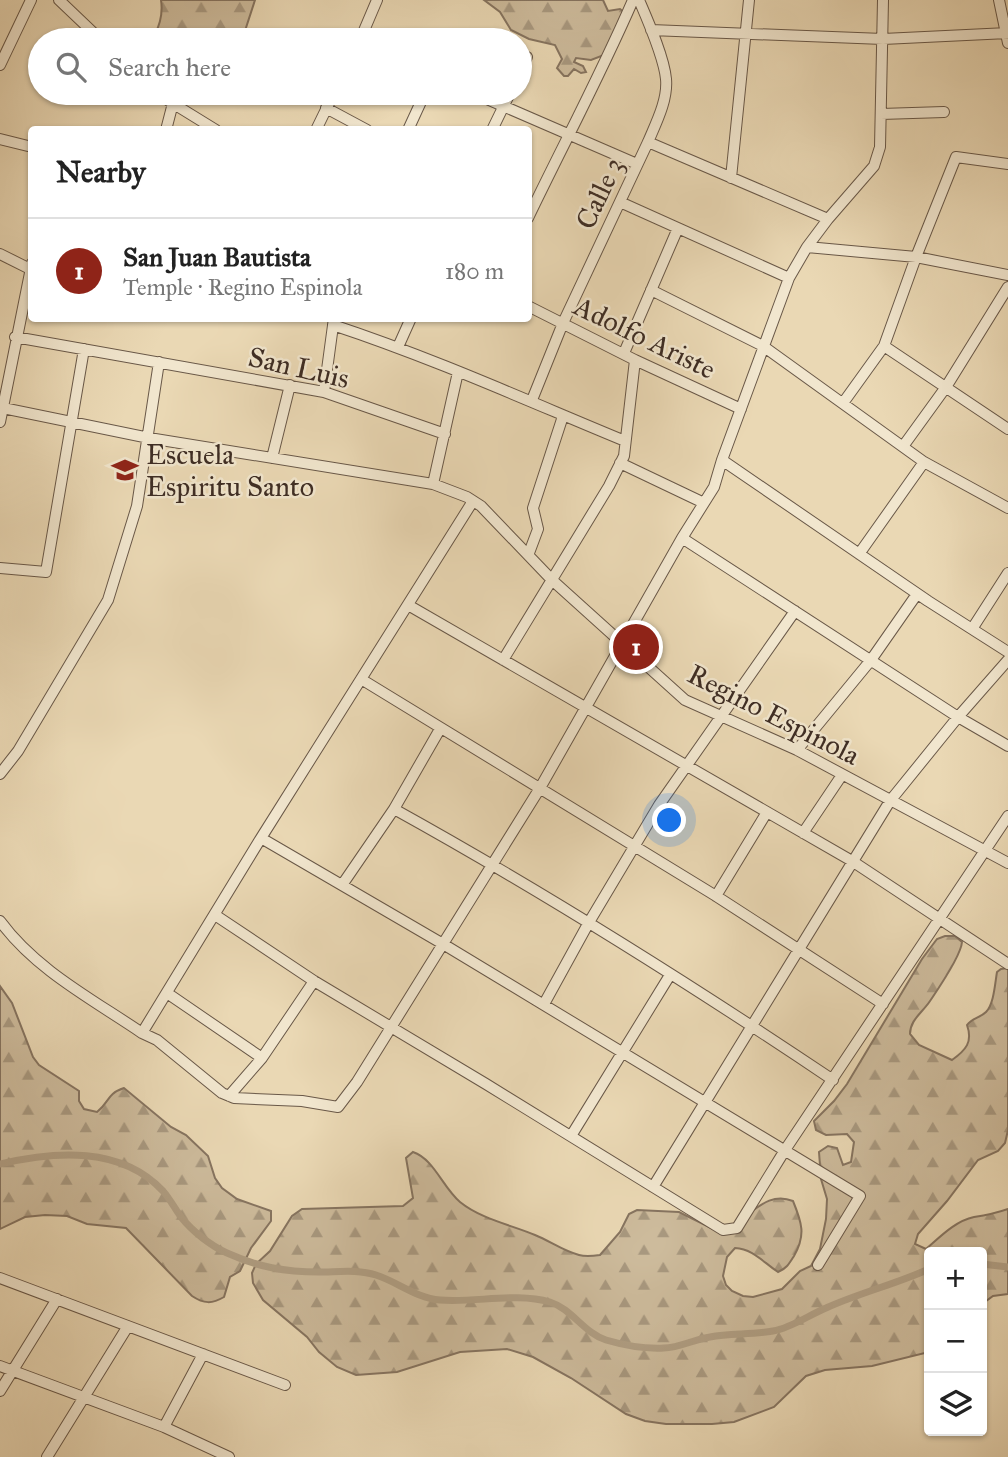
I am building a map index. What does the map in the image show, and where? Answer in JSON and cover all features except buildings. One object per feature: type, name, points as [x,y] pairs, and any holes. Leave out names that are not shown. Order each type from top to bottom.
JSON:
[{"type":"street","points":[[0,65],[31,0]]},
{"type":"street","points":[[59,0],[88,28]]},
{"type":"street","points":[[365,28],[377,0]]},
{"type":"street","points":[[532,209],[634,0]]},
{"type":"street","name":"Calle 3","points":[[532,400],[564,323],[660,116],[666,78],[639,0]]},
{"type":"street","points":[[731,178],[749,0]]},
{"type":"street","points":[[0,921],[26,952],[48,970],[142,1033],[158,1040],[222,1093],[250,1100],[302,1101],[338,1107],[357,1082],[494,864],[714,487],[789,278],[828,219],[874,166],[880,147],[883,0]]},
{"type":"street","points":[[651,30],[883,39],[1007,36],[999,0]]},
{"type":"street","points":[[167,126],[172,105]]},
{"type":"street","points":[[176,105],[210,126]]},
{"type":"street","points":[[318,126],[328,105]]},
{"type":"street","points":[[410,126],[419,105]]},
{"type":"street","points":[[494,126],[503,106],[637,164]]},
{"type":"street","points":[[326,108],[360,126]]},
{"type":"street","points":[[881,114],[944,112]]},
{"type":"street","points":[[0,139],[28,146]]},
{"type":"street","points":[[648,142],[828,219]]},
{"type":"street","points":[[843,403],[884,346],[956,157],[1008,164]]},
{"type":"street","points":[[621,202],[789,278]]},
{"type":"street","points":[[624,353],[678,228]]},
{"type":"street","points":[[807,247],[916,257],[1008,275]]},
{"type":"street","points":[[0,254],[28,267]]},
{"type":"street","points":[[0,422],[28,281]]},
{"type":"street","points":[[904,445],[946,387],[1008,287]]},
{"type":"street","points":[[651,290],[763,346],[904,445],[924,462],[1008,508]]},
{"type":"street","name":"Adolfo Ariste","points":[[532,308],[741,409]]},
{"type":"street","points":[[324,392],[334,322],[532,400],[625,441]]},
{"type":"street","points":[[398,347],[409,322]]},
{"type":"street","name":"San Luis","points":[[15,337],[324,392],[445,434]]},
{"type":"street","points":[[884,346],[1008,429]]},
{"type":"street","points":[[0,568],[46,572],[84,349]]},
{"type":"street","points":[[503,660],[621,463],[635,360]]},
{"type":"street","points":[[0,774],[25,741],[108,600],[137,506],[159,362]]},
{"type":"street","points":[[433,484],[458,372]]},
{"type":"street","points":[[272,458],[290,386]]},
{"type":"street","name":"Regino Espinola","points":[[3,401],[72,422],[149,438],[433,484],[453,490],[473,501],[529,553],[552,580],[685,700],[797,750],[1008,863]]},
{"type":"street","points":[[529,553],[538,529],[533,508],[564,416]]},
{"type":"street","points":[[722,460],[917,594],[1008,652]]},
{"type":"street","points":[[859,554],[924,462]]},
{"type":"street","points":[[621,463],[704,503]]},
{"type":"street","points":[[142,1033],[473,501]]},
{"type":"street","points":[[682,538],[958,717],[1008,746]]},
{"type":"street","points":[[972,629],[1008,573]]},
{"type":"street","points":[[797,750],[871,660],[917,594]]},
{"type":"street","points":[[408,605],[852,861],[1008,964]]},
{"type":"street","points":[[544,1004],[588,924],[685,765],[794,611]]},
{"type":"street","points":[[653,1187],[890,801],[1008,660]]},
{"type":"street","points":[[361,679],[716,896],[883,1004]]},
{"type":"street","points":[[342,885],[394,809],[440,729]]},
{"type":"street","points":[[803,833],[842,775]]},
{"type":"street","points":[[394,809],[494,864],[751,1025],[833,1080]]},
{"type":"street","points":[[716,896],[767,812]]},
{"type":"street","points":[[215,915],[314,981],[723,1230],[737,1228],[785,1150],[1008,816]]},
{"type":"street","points":[[261,838],[705,1100],[860,1196],[818,1265]]},
{"type":"street","points":[[571,1136],[670,975]]},
{"type":"street","points":[[229,1096],[262,1058],[314,981]]},
{"type":"street","points":[[167,993],[262,1058]]},
{"type":"street","points":[[0,1278],[285,1385]]},
{"type":"street","points":[[0,1391],[57,1299]]},
{"type":"street","points":[[47,1457],[128,1326]]},
{"type":"street","points":[[164,1427],[203,1354]]},
{"type":"street","points":[[0,1366],[164,1427],[230,1456]]},
{"type":"green space","points":[[161,0],[255,0],[246,28],[158,28],[162,10]]},
{"type":"green space","points":[[484,0],[603,0],[608,11],[620,9],[624,12],[604,55],[591,60],[576,58],[574,62],[583,66],[586,72],[581,73],[574,69],[568,76],[564,76],[557,68],[562,59],[555,45],[532,40],[532,28],[510,28],[500,12]]},
{"type":"green space","points":[[955,936],[962,942],[961,948],[954,964],[914,1021],[910,1034],[919,1045],[952,1060],[969,1041],[967,1025],[989,1008],[997,972],[1008,968],[1008,1130],[1005,1143],[998,1151],[978,1160],[918,1234],[915,1244],[924,1248],[924,1353],[872,1366],[825,1370],[806,1376],[774,1407],[734,1422],[666,1424],[645,1421],[626,1414],[533,1357],[507,1349],[460,1352],[397,1372],[356,1375],[337,1367],[319,1352],[307,1337],[263,1300],[253,1283],[252,1273],[256,1264],[270,1251],[292,1216],[302,1209],[403,1206],[413,1198],[406,1158],[413,1152],[433,1167],[454,1196],[468,1208],[584,1256],[600,1255],[620,1232],[629,1214],[637,1210],[679,1212],[713,1229],[732,1224],[769,1201],[793,1201],[801,1235],[798,1249],[788,1266],[778,1272],[753,1253],[735,1248],[727,1257],[723,1276],[732,1291],[743,1296],[753,1297],[782,1289],[800,1271],[811,1266],[820,1249],[827,1199],[821,1179],[819,1152],[828,1146],[837,1148],[843,1165],[851,1162],[854,1142],[847,1134],[826,1135],[816,1130],[814,1121],[847,1084],[922,959],[937,939]]},
{"type":"green space","points":[[0,986],[12,1003],[33,1057],[39,1065],[79,1091],[79,1101],[84,1109],[97,1112],[114,1093],[124,1088],[171,1127],[186,1135],[208,1156],[215,1178],[222,1188],[237,1199],[271,1211],[271,1221],[251,1248],[240,1271],[230,1277],[224,1297],[208,1302],[192,1296],[126,1228],[87,1224],[67,1216],[45,1215],[25,1217],[0,1229]]},
{"type":"green space","points":[[1008,1209],[1008,1294],[993,1296],[987,1300],[987,1247],[928,1247],[960,1222]]},
{"type":"waterway","points":[[0,1164],[43,1156],[107,1159],[146,1176],[163,1191],[181,1217],[202,1238],[238,1258],[272,1268],[295,1271],[369,1273],[431,1299],[537,1299],[558,1305],[598,1337],[642,1347],[670,1348],[710,1337],[780,1329],[924,1271]]},
{"type":"waterway","points":[[987,1265],[1008,1267]]},
{"type":"place","name":"Escuela Espiritu Santo","points":[[125,470]]},
{"type":"place","name":"San Juan Bautista","points":[[636,647]]}]
